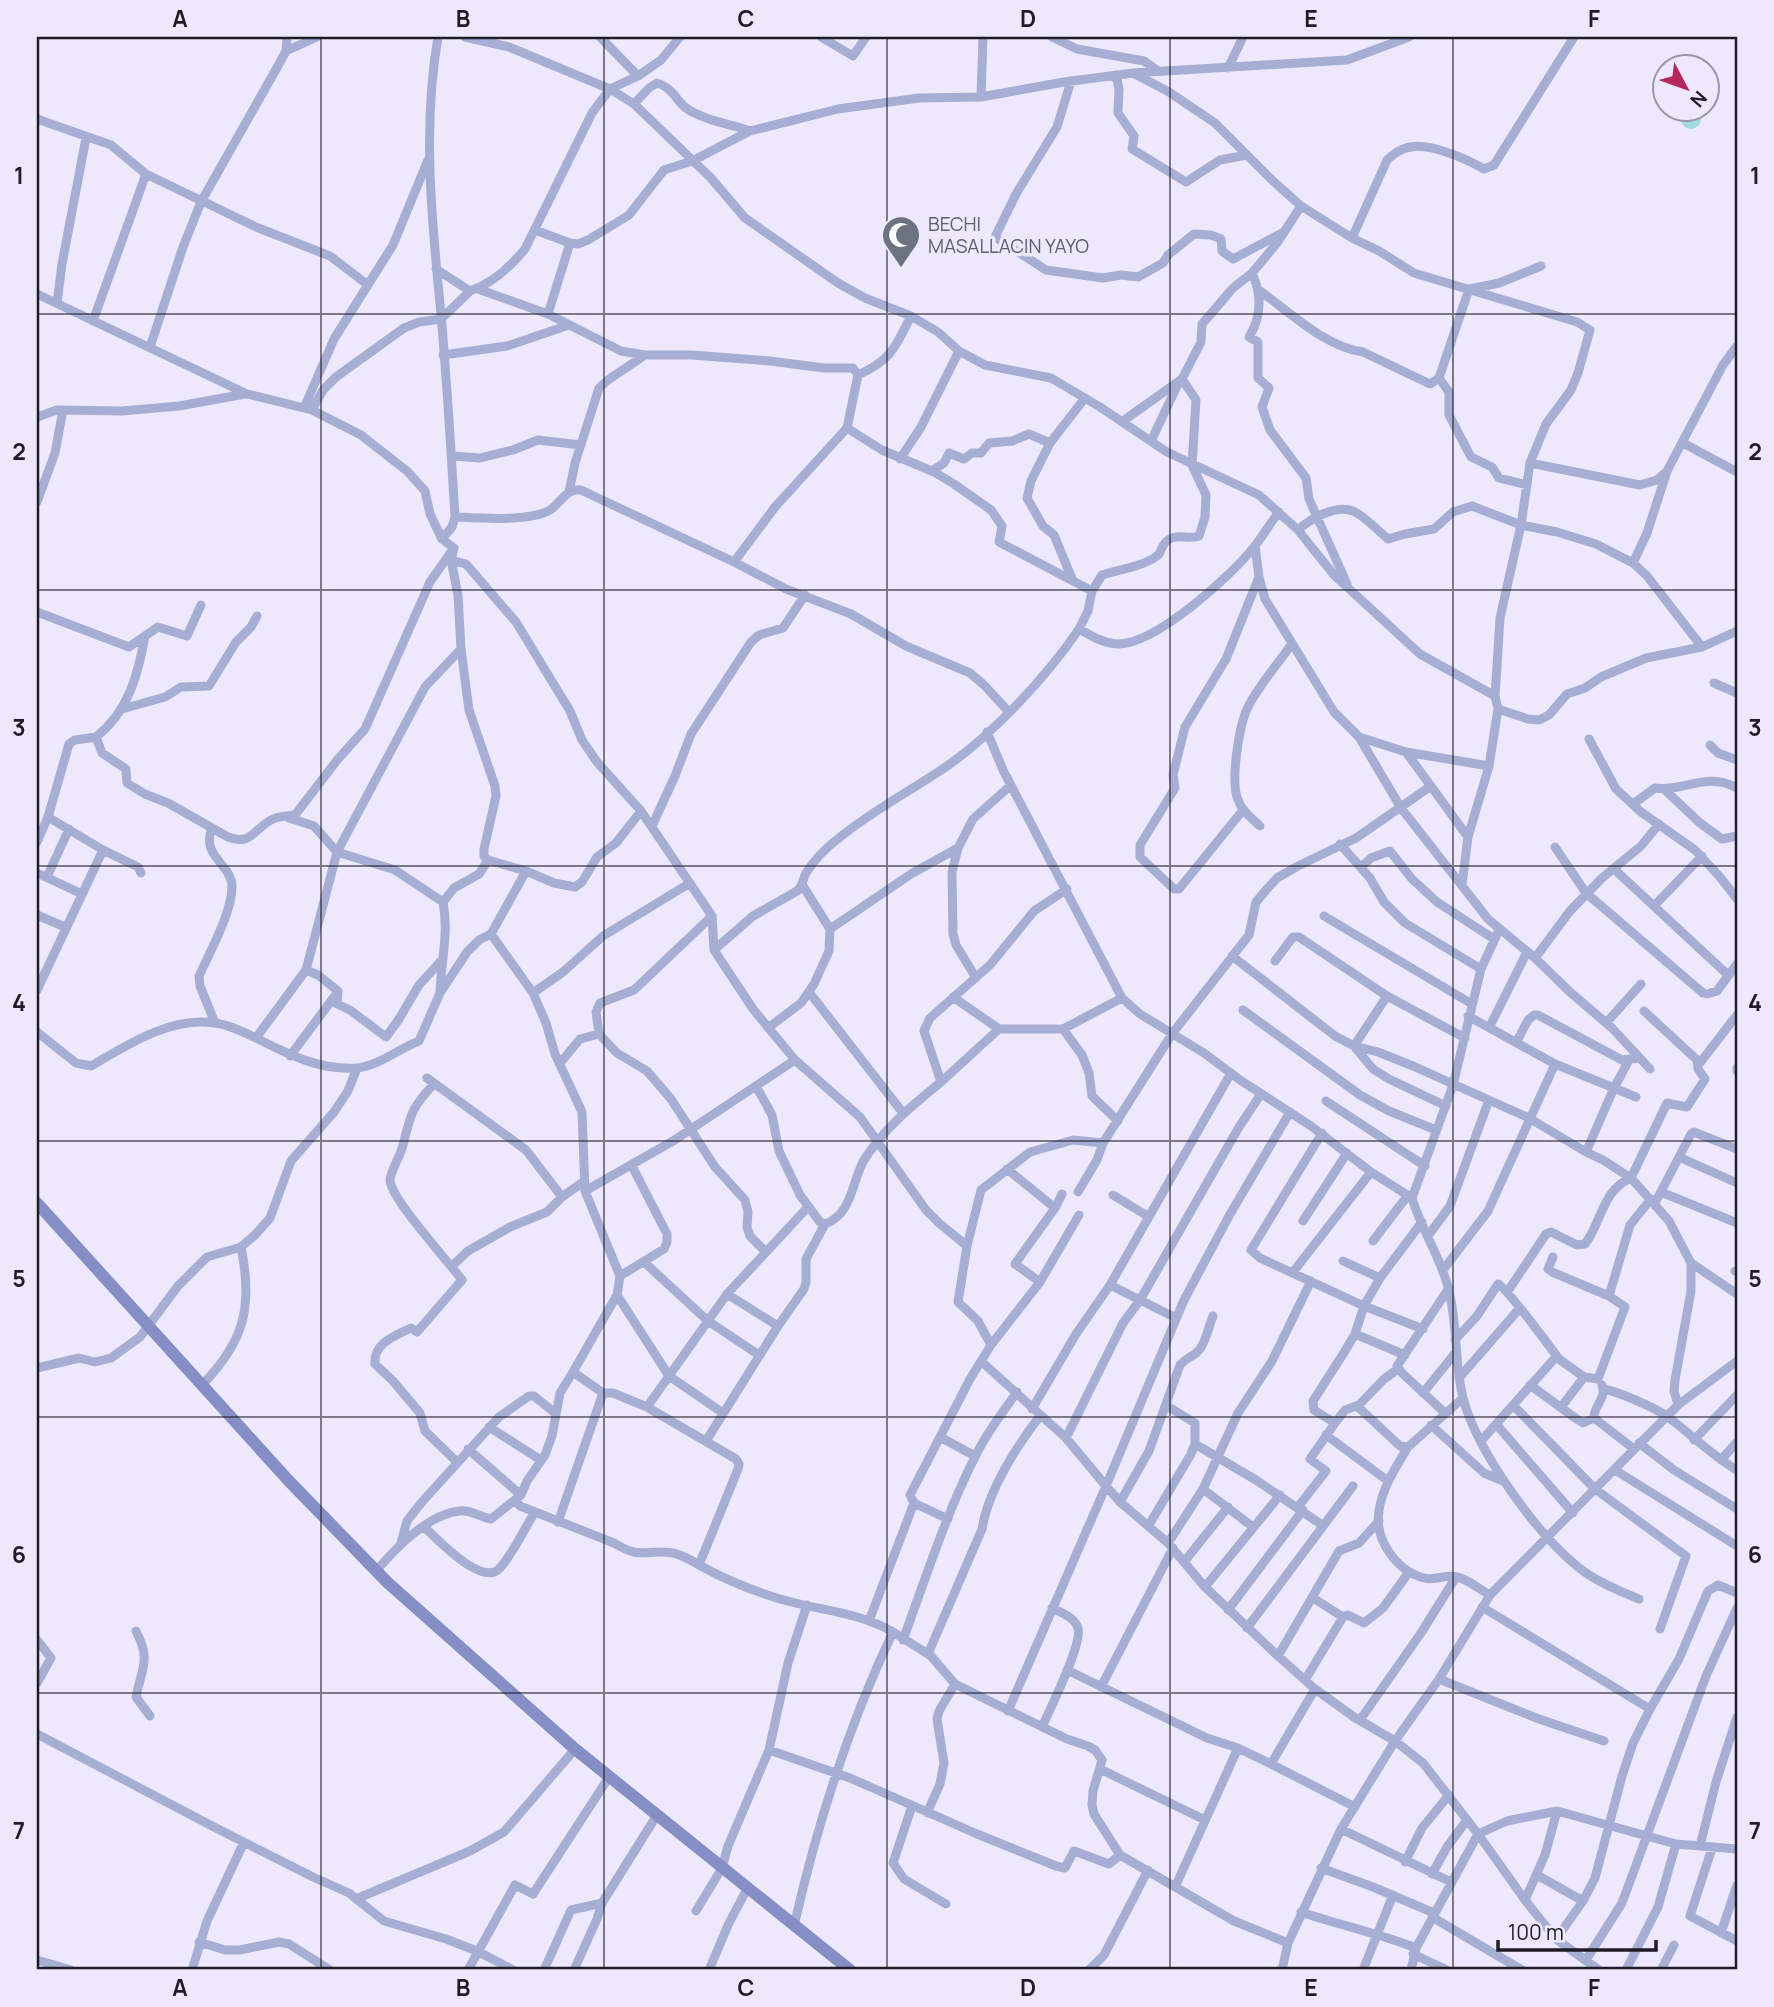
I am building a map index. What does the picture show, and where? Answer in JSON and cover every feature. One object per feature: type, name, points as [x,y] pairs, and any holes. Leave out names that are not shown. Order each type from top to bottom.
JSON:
[{"type":"street","points":[[150,347],[201,202],[286,51],[288,37]]},
{"type":"street","points":[[286,51],[317,37]]},
{"type":"street","points":[[438,37],[434,61],[430,157],[455,517],[452,527],[442,539]]},
{"type":"street","points":[[465,37],[509,47],[610,89],[634,104],[710,177],[745,218],[838,283],[865,298],[911,316],[938,332],[959,351],[985,365],[1051,378],[1192,465],[1259,495],[1298,530],[1323,564],[1420,654],[1495,696]]},
{"type":"street","points":[[600,37],[638,76]]},
{"type":"street","points":[[308,409],[336,377],[404,328],[419,322],[441,319],[474,290],[514,262],[535,230],[592,113],[610,89],[638,76],[662,60],[680,37]]},
{"type":"street","points":[[821,37],[853,56],[866,37]]},
{"type":"street","points":[[981,97],[983,37]]},
{"type":"street","points":[[1052,37],[1077,49],[1144,61],[1158,71]]},
{"type":"street","points":[[1228,68],[1243,37]]},
{"type":"street","points":[[535,230],[578,244],[629,215],[664,170],[692,161],[750,131],[838,109],[919,98],[981,97],[1133,73],[1347,60],[1409,37]]},
{"type":"street","points":[[1352,238],[1387,160],[1397,152],[1410,147],[1426,146],[1484,169],[1494,165],[1574,37]]},
{"type":"street","points":[[1133,73],[1169,92],[1215,122],[1301,206],[1414,273],[1577,322],[1590,330],[1575,382],[1546,424],[1530,463],[1521,524],[1500,618],[1495,696],[1498,709],[1489,766],[1468,837],[1462,885]]},
{"type":"street","points":[[1116,75],[1119,89],[1118,113],[1134,136],[1132,149],[1186,182],[1220,160],[1247,155]]},
{"type":"street","points":[[1070,81],[1058,127],[1021,184],[995,237],[1045,270],[1103,278],[1121,275],[1138,277],[1163,263],[1168,255],[1194,234],[1222,239],[1222,251],[1233,259],[1285,231]]},
{"type":"street","points":[[634,104],[657,83],[665,85],[686,107],[698,114],[750,131]]},
{"type":"street","points":[[37,119],[111,145],[146,174],[201,202],[330,256],[368,285]]},
{"type":"street","points":[[57,303],[86,138]]},
{"type":"street","points":[[308,409],[334,339],[393,245],[430,157]]},
{"type":"street","points":[[93,321],[146,174]]},
{"type":"street","points":[[1151,441],[1201,342],[1202,324],[1233,288],[1252,273],[1301,206]]},
{"type":"street","points":[[548,314],[570,243]]},
{"type":"street","points":[[1469,289],[1499,283],[1541,266]]},
{"type":"street","points":[[436,270],[474,290],[548,314],[621,351],[645,355],[692,355],[824,368],[853,368],[858,375],[847,428],[775,507],[734,562]]},
{"type":"street","points":[[1252,273],[1260,291],[1257,324],[1249,337],[1258,342],[1258,378],[1269,388],[1262,407],[1270,430],[1306,478],[1309,499],[1348,586]]},
{"type":"street","points":[[1260,291],[1329,341],[1353,351],[1363,352],[1430,384],[1439,378],[1469,289]]},
{"type":"street","points":[[37,294],[247,394],[308,409],[360,436],[407,471],[425,491],[430,514],[442,539],[454,548]]},
{"type":"street","points":[[858,375],[876,367],[889,356],[911,316]]},
{"type":"street","points":[[443,355],[507,346],[569,325]]},
{"type":"street","points":[[1633,562],[1647,533],[1667,471],[1710,388],[1737,346]]},
{"type":"street","points":[[900,459],[921,427],[959,351]]},
{"type":"street","points":[[455,517],[499,520],[550,510],[569,492],[599,388],[645,355]]},
{"type":"street","points":[[1439,378],[1449,392],[1449,415],[1471,457],[1492,467],[1499,478],[1527,485]]},
{"type":"street","points":[[1123,421],[1181,380]]},
{"type":"street","points":[[714,950],[754,916],[803,886],[805,875],[811,866],[838,839],[953,761],[1009,712],[1079,629],[1088,611],[1092,591],[1102,575],[1158,555],[1165,541],[1179,535],[1192,538],[1199,536],[1205,517],[1206,495],[1192,465],[1196,400],[1181,380]]},
{"type":"street","points":[[37,417],[63,410],[122,411],[179,406],[247,394]]},
{"type":"street","points":[[1073,581],[1054,535],[1043,526],[1027,498],[1031,481],[1050,443],[1086,398]]},
{"type":"street","points":[[37,502],[55,453],[63,410]]},
{"type":"street","points":[[847,428],[900,459],[932,471],[991,510],[1002,526],[999,542],[1092,591]]},
{"type":"street","points":[[932,471],[944,463],[949,453],[964,458],[972,453],[981,453],[989,443],[1012,441],[1029,433],[1050,443]]},
{"type":"street","points":[[452,456],[480,458],[513,450],[538,440],[581,445]]},
{"type":"street","points":[[1683,443],[1737,472]]},
{"type":"street","points":[[1530,463],[1640,485],[1657,480],[1667,471]]},
{"type":"street","points":[[569,492],[582,490],[786,589],[851,614],[906,646],[970,673],[1009,712]]},
{"type":"street","points":[[1298,530],[1313,516],[1332,511],[1353,511],[1388,540],[1434,529],[1453,512],[1472,506],[1521,524],[1596,544],[1633,562],[1647,576],[1702,648]]},
{"type":"street","points":[[1079,629],[1100,640],[1121,644],[1147,634],[1180,615],[1207,594],[1255,546],[1279,512]]},
{"type":"street","points":[[1255,546],[1265,599],[1334,712],[1359,737],[1401,808],[1499,930],[1531,955],[1606,1023],[1650,1069]]},
{"type":"street","points":[[454,548],[451,560],[458,596],[461,649],[469,710],[496,796],[484,856],[488,860],[526,871],[554,883],[575,887],[582,882],[597,857],[615,844],[641,811]]},
{"type":"street","points":[[96,737],[102,753],[126,769],[127,783],[239,841],[249,838],[273,819],[295,815],[365,729],[430,582],[454,548]]},
{"type":"street","points":[[451,560],[466,564],[516,622],[569,711],[582,740],[597,762],[641,811],[712,916],[714,950],[768,1028],[795,1060],[860,1117],[926,1210],[967,1246]]},
{"type":"street","points":[[1243,810],[1178,889],[1158,877],[1140,857],[1140,845],[1175,788],[1173,775],[1185,727],[1226,659],[1259,577]]},
{"type":"street","points":[[652,826],[691,734],[751,642],[759,635],[783,628],[805,595]]},
{"type":"street","points":[[37,612],[129,646],[158,627],[187,636],[201,604]]},
{"type":"street","points":[[122,709],[165,697],[181,687],[209,686],[236,642],[251,627],[257,616]]},
{"type":"street","points":[[1498,709],[1539,720],[1549,715],[1567,694],[1585,688],[1601,677],[1646,658],[1702,648],[1737,631]]},
{"type":"street","points":[[37,842],[48,817],[69,744],[75,740],[96,737],[122,709],[138,674],[145,636]]},
{"type":"street","points":[[1260,826],[1243,810],[1235,783],[1245,714],[1249,704],[1291,645]]},
{"type":"street","points":[[256,1038],[306,970],[337,852],[425,687],[461,649]]},
{"type":"street","points":[[1714,683],[1737,693]]},
{"type":"street","points":[[987,732],[1010,785],[1122,998],[1140,1014],[1322,1133],[1371,1172],[1410,1196],[1449,1288],[1463,1398],[1470,1419],[1503,1480],[1551,1543],[1590,1576],[1639,1599]]},
{"type":"street","points":[[1359,737],[1406,752],[1489,766]]},
{"type":"street","points":[[1589,740],[1616,789],[1702,856],[1737,897]]},
{"type":"street","points":[[1710,745],[1718,753],[1737,760]]},
{"type":"street","points":[[1406,752],[1468,837]]},
{"type":"street","points":[[1633,804],[1655,788],[1664,789],[1707,780],[1727,783],[1737,788]]},
{"type":"street","points":[[976,978],[956,945],[953,934],[952,872],[958,848],[973,819],[1010,785]]},
{"type":"street","points":[[1078,1192],[1097,1160],[1103,1143],[1172,1034],[1249,935],[1256,902],[1277,878],[1356,838],[1431,786]]},
{"type":"street","points":[[1664,789],[1700,823],[1722,839],[1737,836]]},
{"type":"street","points":[[48,817],[103,850],[138,867],[141,873]]},
{"type":"street","points":[[273,819],[291,818],[314,826],[337,852],[395,870],[443,902],[446,941],[441,961],[440,993]]},
{"type":"street","points":[[1490,1027],[1531,955],[1587,893],[1642,845],[1658,824]]},
{"type":"street","points":[[212,828],[211,851],[230,878],[232,888],[226,913],[199,976],[200,986],[215,1023]]},
{"type":"street","points":[[47,877],[69,830]]},
{"type":"street","points":[[1340,844],[1361,867],[1384,902],[1405,923],[1481,969]]},
{"type":"street","points":[[1555,847],[1587,893],[1703,993],[1717,991],[1737,964]]},
{"type":"street","points":[[830,929],[911,874],[958,848]]},
{"type":"street","points":[[37,990],[80,893],[103,850]]},
{"type":"street","points":[[1361,867],[1371,858],[1390,851],[1412,879],[1437,902],[1494,939]]},
{"type":"street","points":[[1654,906],[1702,856]]},
{"type":"street","points":[[443,902],[454,888],[479,874],[488,860]]},
{"type":"street","points":[[1614,869],[1728,975]]},
{"type":"street","points":[[37,1032],[76,1063],[91,1066],[132,1041],[156,1031],[190,1024],[215,1023],[256,1038],[313,1065],[357,1068],[380,1061],[419,1041],[440,993],[467,952],[479,940],[491,934],[526,871]]},
{"type":"street","points":[[37,873],[80,893]]},
{"type":"street","points":[[533,993],[563,972],[603,936],[690,883]]},
{"type":"street","points":[[768,1028],[801,1003],[829,951],[830,929],[803,886]]},
{"type":"street","points":[[941,1082],[924,1031],[930,1018],[976,978],[1034,911],[1067,889]]},
{"type":"street","points":[[37,915],[65,927]]},
{"type":"street","points":[[712,916],[634,990],[600,1003],[596,1012],[599,1034],[617,1053],[648,1071],[671,1099],[715,1167],[745,1200],[750,1236],[765,1251]]},
{"type":"street","points":[[1324,916],[1472,1004]]},
{"type":"street","points":[[1373,1241],[1410,1196],[1425,1166],[1453,1085],[1481,969],[1499,930]]},
{"type":"street","points":[[376,1572],[401,1543],[445,1515],[460,1511],[491,1518],[518,1498],[552,1436],[560,1393],[617,1295],[620,1276],[584,1186],[582,1112],[555,1054],[533,993],[491,934]]},
{"type":"street","points":[[1275,961],[1296,936],[1387,996],[1465,1038]]},
{"type":"street","points":[[1232,956],[1335,1036],[1529,1118],[1631,1178],[1653,1201],[1680,1239],[1691,1263],[1687,1317],[1675,1380],[1674,1391],[1678,1405]]},
{"type":"street","points":[[338,991],[337,1004],[350,1010],[386,1037],[400,1019],[419,985],[441,961]]},
{"type":"street","points":[[306,970],[318,975],[338,991]]},
{"type":"street","points":[[1606,1023],[1641,984]]},
{"type":"street","points":[[290,1055],[338,991]]},
{"type":"street","points":[[808,992],[903,1113]]},
{"type":"street","points":[[1354,1046],[1387,996]]},
{"type":"street","points":[[953,997],[999,1029],[1063,1029],[1122,998]]},
{"type":"street","points":[[1243,1010],[1360,1095],[1389,1111],[1436,1130]]},
{"type":"street","points":[[1508,1291],[1546,1234],[1550,1232],[1577,1245],[1585,1244],[1608,1197],[1619,1183],[1631,1178],[1667,1103],[1684,1108],[1693,1100],[1705,1079],[1698,1069],[1698,1060],[1644,1011]]},
{"type":"street","points":[[1517,1041],[1528,1020],[1538,1015],[1622,1060],[1639,1058]]},
{"type":"street","points":[[1699,1064],[1737,1015]]},
{"type":"street","points":[[1468,1016],[1555,1064],[1636,1097]]},
{"type":"street","points":[[706,1441],[804,1289],[806,1259],[825,1224],[831,1222],[846,1206],[853,1182],[864,1160],[903,1113],[999,1029]]},
{"type":"street","points":[[1063,1029],[1082,1055],[1089,1073],[1092,1096],[1118,1121]]},
{"type":"street","points":[[561,1062],[580,1039],[599,1034]]},
{"type":"street","points":[[1354,1046],[1373,1069],[1446,1106]]},
{"type":"street","points":[[452,1266],[468,1251],[547,1212],[562,1197],[632,1166],[795,1060]]},
{"type":"street","points":[[1586,1152],[1629,1060]]},
{"type":"street","points":[[1443,1269],[1488,1211],[1555,1064]]},
{"type":"street","points":[[37,1368],[79,1358],[95,1362],[111,1358],[140,1337],[177,1286],[207,1257],[241,1247],[270,1218],[290,1161],[334,1112],[348,1091],[357,1068]]},
{"type":"street","points":[[1032,1409],[1076,1334],[1110,1285],[1231,1073]]},
{"type":"street","points":[[457,1462],[425,1431],[421,1413],[375,1364],[374,1354],[380,1346],[411,1328],[418,1332],[463,1280],[402,1204],[390,1180],[401,1154],[413,1107],[430,1081],[526,1150],[562,1197]]},
{"type":"street","points":[[756,1086],[772,1115],[779,1151],[808,1207],[820,1222],[825,1224]]},
{"type":"street","points":[[1066,1438],[1123,1323],[1140,1300],[1261,1094]]},
{"type":"street","points":[[1428,1236],[1450,1206],[1489,1100]]},
{"type":"street","points":[[1326,1101],[1425,1166]]},
{"type":"street","points":[[1008,1711],[1176,1318],[1208,1253],[1290,1112]]},
{"type":"street","points":[[1609,1296],[1630,1226],[1661,1192],[1688,1137],[1694,1132],[1737,1149]]},
{"type":"street","points":[[1322,1133],[1251,1250],[1260,1258],[1364,1306],[1423,1329]]},
{"type":"street","points":[[991,1345],[980,1324],[958,1302],[979,1195],[985,1186],[1030,1152],[1073,1140],[1103,1143]]},
{"type":"street","points":[[1303,1221],[1347,1153]]},
{"type":"street","points":[[1679,1157],[1737,1183]]},
{"type":"street","points":[[620,1276],[664,1249],[667,1242],[667,1234],[632,1166]]},
{"type":"street","points":[[1007,1169],[1055,1208]]},
{"type":"street","points":[[1293,1272],[1371,1172]]},
{"type":"street","points":[[1661,1192],[1737,1223]]},
{"type":"street","points":[[1040,1282],[1015,1264],[1062,1194]]},
{"type":"street","points":[[1113,1195],[1149,1217]]},
{"type":"street","points":[[37,1203],[288,1480],[376,1572],[575,1749],[850,1970]]},
{"type":"street","points":[[648,1407],[727,1294],[808,1207]]},
{"type":"street","points":[[948,1519],[914,1503],[910,1495],[981,1361],[1040,1282],[1079,1215]]},
{"type":"street","points":[[1335,1423],[1314,1410],[1313,1401],[1355,1334],[1364,1306],[1380,1278],[1422,1222]]},
{"type":"street","points":[[202,1385],[228,1355],[245,1318],[245,1268],[241,1247]]},
{"type":"street","points":[[1553,1257],[1548,1269],[1552,1272],[1609,1296],[1625,1307],[1598,1379]]},
{"type":"street","points":[[1343,1261],[1380,1278]]},
{"type":"street","points":[[644,1262],[708,1321],[759,1355]]},
{"type":"street","points":[[1691,1263],[1737,1294]]},
{"type":"street","points":[[1101,1687],[1171,1545],[1219,1457],[1238,1413],[1272,1361],[1311,1281]]},
{"type":"street","points":[[1455,1340],[1477,1316],[1498,1283],[1505,1286],[1559,1359],[1584,1377],[1598,1379]]},
{"type":"street","points":[[1110,1285],[1176,1318]]},
{"type":"street","points":[[1228,1610],[1326,1471],[1310,1459],[1326,1435],[1345,1410],[1356,1406],[1398,1369],[1449,1288]]},
{"type":"street","points":[[727,1294],[778,1326]]},
{"type":"street","points":[[617,1295],[669,1376],[723,1413]]},
{"type":"street","points":[[1459,1378],[1520,1309]]},
{"type":"street","points":[[1120,1502],[1149,1451],[1180,1365],[1204,1343],[1213,1316]]},
{"type":"street","points":[[1355,1334],[1405,1354]]},
{"type":"street","points":[[1423,1393],[1456,1352]]},
{"type":"street","points":[[1481,1441],[1555,1358],[1559,1359]]},
{"type":"street","points":[[981,1361],[1066,1438],[1120,1502],[1171,1545],[1205,1587],[1247,1628],[1315,1689],[1395,1741],[1423,1763],[1556,1939],[1599,1970]]},
{"type":"street","points":[[1282,1970],[1288,1943],[1341,1829],[1490,1595],[1678,1405],[1737,1361]]},
{"type":"street","points":[[1728,1367],[1737,1376]]},
{"type":"street","points":[[1398,1369],[1445,1413]]},
{"type":"street","points":[[573,1372],[603,1393],[613,1393],[648,1407],[736,1459],[739,1464],[699,1565]]},
{"type":"street","points":[[1562,1406],[1584,1377]]},
{"type":"street","points":[[1598,1379],[1604,1389],[1667,1416],[1721,1461],[1737,1469]]},
{"type":"street","points":[[1530,1385],[1583,1423],[1594,1418]]},
{"type":"street","points":[[1594,1418],[1604,1389]]},
{"type":"street","points":[[903,1640],[948,1519],[975,1456],[989,1430],[1017,1392]]},
{"type":"street","points":[[558,1522],[603,1393]]},
{"type":"street","points":[[1694,1440],[1737,1395]]},
{"type":"street","points":[[401,1543],[407,1521],[499,1417],[529,1396],[534,1396],[555,1413]]},
{"type":"street","points":[[1463,1398],[1408,1447],[1388,1480],[1378,1513],[1379,1521],[1381,1534],[1397,1564],[1426,1579],[1456,1577],[1490,1595]]},
{"type":"street","points":[[1513,1405],[1595,1489],[1686,1556],[1660,1629]]},
{"type":"street","points":[[1149,1525],[1195,1444],[1195,1423],[1167,1406]]},
{"type":"street","points":[[1356,1406],[1400,1446],[1408,1447]]},
{"type":"street","points":[[928,1654],[982,1529],[985,1508],[1040,1416]]},
{"type":"street","points":[[1594,1418],[1737,1509]]},
{"type":"street","points":[[1496,1424],[1573,1513]]},
{"type":"street","points":[[1431,1425],[1484,1473],[1503,1480]]},
{"type":"street","points":[[489,1427],[541,1460]]},
{"type":"street","points":[[1326,1435],[1388,1480]]},
{"type":"street","points":[[940,1437],[975,1456]]},
{"type":"street","points":[[1721,1461],[1737,1442]]},
{"type":"street","points":[[1195,1444],[1280,1495],[1322,1525]]},
{"type":"street","points":[[468,1449],[518,1498],[520,1506],[614,1543],[628,1552],[675,1553],[738,1583],[869,1621],[893,1632],[928,1654],[955,1684],[1096,1751],[1102,1760],[1093,1791],[1094,1814],[1119,1855],[1234,1921],[1288,1943]]},
{"type":"street","points":[[1615,1471],[1737,1546]]},
{"type":"street","points":[[1247,1628],[1322,1525],[1334,1515],[1353,1486]]},
{"type":"street","points":[[1203,1489],[1253,1527]]},
{"type":"street","points":[[1205,1587],[1280,1495]]},
{"type":"street","points":[[869,1621],[914,1503]]},
{"type":"street","points":[[1184,1562],[1228,1507]]},
{"type":"street","points":[[424,1527],[474,1570],[486,1574],[499,1569],[535,1511]]},
{"type":"street","points":[[1278,1656],[1339,1551],[1359,1543],[1379,1521]]},
{"type":"street","points":[[1305,1680],[1343,1618],[1349,1615],[1364,1623],[1383,1608],[1409,1572]]},
{"type":"street","points":[[1360,1720],[1421,1633],[1456,1577]]},
{"type":"street","points":[[1556,1939],[1583,1901],[1595,1878],[1633,1743],[1679,1659],[1708,1591],[1718,1585],[1737,1593]]},
{"type":"street","points":[[1313,1598],[1343,1618]]},
{"type":"street","points":[[696,1911],[722,1868],[728,1846],[769,1749],[788,1663],[807,1605]]},
{"type":"street","points":[[1482,1607],[1650,1709]]},
{"type":"street","points":[[1042,1727],[1079,1641],[1077,1625],[1070,1617],[1052,1608]]},
{"type":"street","points":[[1586,1960],[1622,1903],[1706,1676],[1737,1608]]},
{"type":"street","points":[[136,1631],[146,1656],[136,1697],[150,1716]]},
{"type":"street","points":[[794,1926],[836,1772],[858,1707],[893,1632]]},
{"type":"street","points":[[37,1640],[51,1658],[37,1683]]},
{"type":"street","points":[[1066,1670],[1207,1738],[1238,1748],[1355,1807]]},
{"type":"street","points":[[1439,1679],[1539,1719],[1604,1741]]},
{"type":"street","points":[[928,1813],[940,1784],[944,1763],[937,1719],[955,1684]]},
{"type":"street","points":[[1271,1764],[1315,1689]]},
{"type":"street","points":[[1700,1846],[1716,1782],[1737,1717]]},
{"type":"street","points":[[37,1734],[244,1842],[349,1893],[384,1921],[446,1939],[477,1951],[513,1970]]},
{"type":"street","points":[[1175,1885],[1238,1748]]},
{"type":"street","points":[[356,1899],[470,1851],[504,1832],[575,1749]]},
{"type":"street","points":[[769,1749],[836,1772],[994,1842],[1065,1868],[1074,1852],[1109,1864],[1119,1855]]},
{"type":"street","points":[[1100,1769],[1205,1820]]},
{"type":"street","points":[[468,1970],[516,1885],[533,1894],[609,1777]]},
{"type":"street","points":[[1405,1861],[1422,1828],[1449,1795]]},
{"type":"street","points":[[912,1806],[893,1863],[904,1879],[946,1905]]},
{"type":"street","points":[[1525,1900],[1537,1875],[1557,1811]]},
{"type":"street","points":[[1411,1970],[1414,1951],[1478,1834],[1507,1821],[1557,1811],[1676,1844],[1737,1849]]},
{"type":"street","points":[[574,1970],[602,1903],[657,1815]]},
{"type":"street","points":[[1432,1874],[1467,1820]]},
{"type":"street","points":[[1341,1829],[1451,1882]]},
{"type":"street","points":[[192,1970],[199,1942],[244,1842]]},
{"type":"street","points":[[1626,1970],[1658,1906],[1676,1844]]},
{"type":"street","points":[[1712,1849],[1690,1914],[1692,1918],[1737,1941]]},
{"type":"street","points":[[1321,1868],[1393,1895],[1433,1915],[1522,1970]]},
{"type":"street","points":[[1089,1970],[1104,1955],[1148,1871]]},
{"type":"street","points":[[1537,1875],[1583,1901]]},
{"type":"street","points":[[1721,1933],[1737,1885]]},
{"type":"street","points":[[709,1970],[747,1889]]},
{"type":"street","points":[[1363,1970],[1393,1895]]},
{"type":"street","points":[[544,1970],[571,1910],[602,1903]]},
{"type":"street","points":[[1301,1912],[1379,1934],[1447,1970]]},
{"type":"street","points":[[199,1942],[225,1950],[240,1950],[279,1941],[289,1944],[330,1970]]},
{"type":"street","points":[[1661,1970],[1674,1945]]},
{"type":"street","points":[[37,1961],[71,1970]]},
{"type":"shaded area","points":[[1682,122],[1700,122],[1691,129]]},
{"type":"place","name":"BECHI MASALLACIN YAYO","points":[[901,269]]}]
